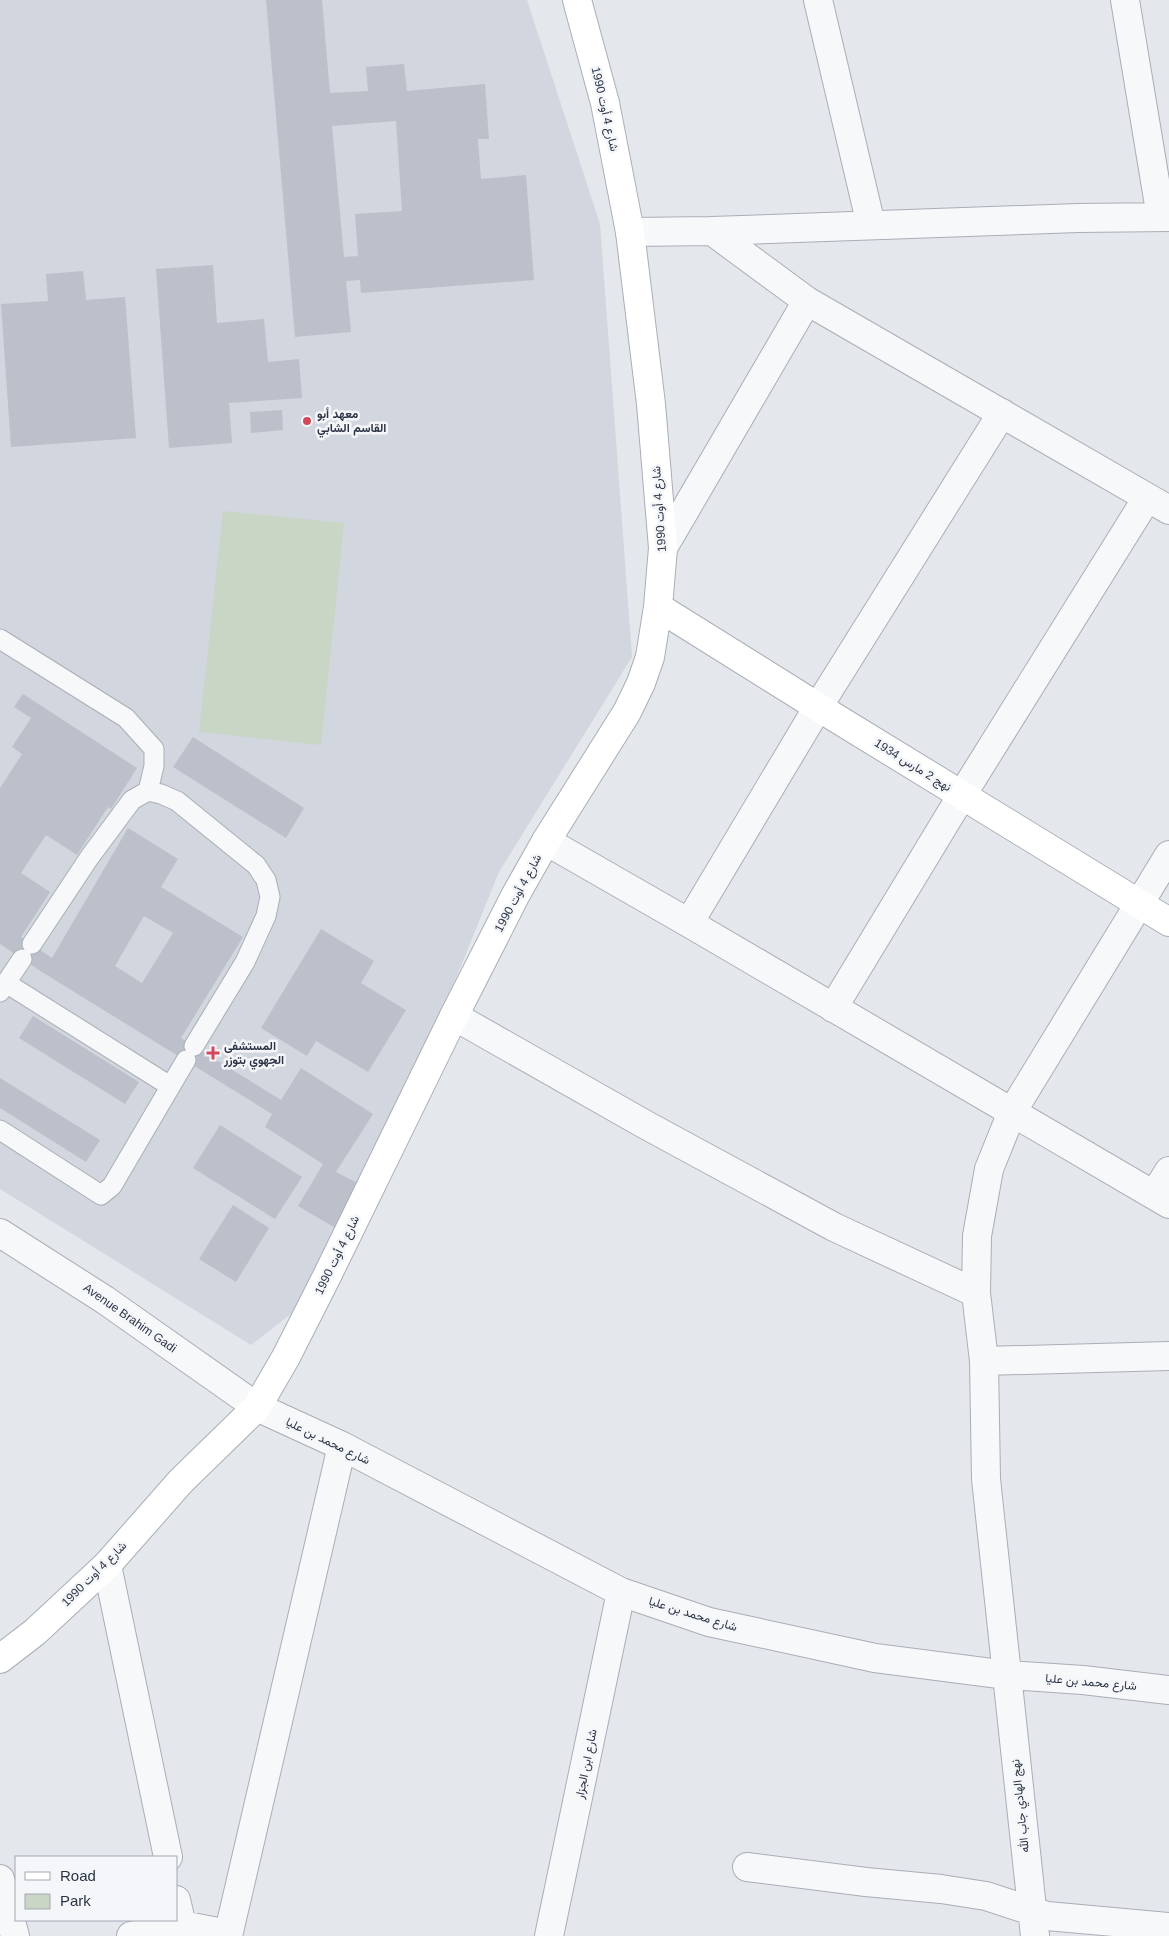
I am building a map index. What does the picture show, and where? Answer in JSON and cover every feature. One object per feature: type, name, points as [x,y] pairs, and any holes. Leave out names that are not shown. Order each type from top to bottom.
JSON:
[{"type":"street","name":"شارع 4 أوت 1990","points":[[0,1659],[35,1632],[107,1565],[181,1481],[257,1407],[286,1357],[317,1296],[515,896],[546,841],[627,712],[641,683],[650,657],[658,607],[663,548],[651,404],[630,232],[605,103],[577,0]]},
{"type":"street","points":[[818,0],[871,225]]},
{"type":"street","points":[[630,232],[1165,217],[1124,0]]},
{"type":"street","points":[[712,231],[807,301],[1158,504],[962,795],[833,1008]]},
{"type":"street","points":[[663,548],[807,301]]},
{"type":"street","points":[[689,923],[818,707],[1002,413]]},
{"type":"street","name":"نهج 2 مارس 1934","points":[[658,607],[1169,922]]},
{"type":"street","points":[[546,841],[1162,1200],[1169,1171]]},
{"type":"street","name":"نهج الهادي جاب الله","points":[[1033,1924],[986,1479],[984,1361],[976,1293],[978,1236],[989,1169],[1012,1112],[1169,855]]},
{"type":"street","points":[[454,1016],[646,1125],[834,1227],[976,1293]]},
{"type":"street","name":"Avenue Brahim Gadi","points":[[0,1233],[105,1300],[257,1407]]},
{"type":"street","points":[[984,1361],[1169,1356]]},
{"type":"street","name":"شارع محمد بن عليا","points":[[257,1407],[342,1446],[621,1592],[709,1622],[874,1658],[1007,1675],[1083,1680],[1169,1690]]},
{"type":"street","points":[[179,1912],[228,1935],[342,1446]]},
{"type":"street","points":[[107,1565],[168,1856]]},
{"type":"street","name":"شارع ابن الجزار","points":[[549,1936],[621,1592]]},
{"type":"street","points":[[747,1867],[941,1889],[986,1896],[1010,1903],[1033,1924],[1047,1916],[1169,1927]]},
{"type":"street","points":[[0,1879],[16,1936]]},
{"type":"street","points":[[131,1936],[161,1921]]},
{"type":"lane","points":[[0,638],[126,718],[154,749],[154,766],[148,791]]},
{"type":"lane","points":[[0,1130],[101,1195],[112,1186],[245,962],[266,916],[270,897],[266,880],[256,865],[177,801],[148,791],[132,800],[89,858],[3,988],[170,1086]]},
{"type":"shaded area","name":"معهد أبو القاسم الشابي","points":[[0,0],[527,0],[600,224],[632,657],[499,872],[370,1190],[310,1299],[251,1345],[0,1189]]},
{"type":"green space","points":[[223,511],[344,523],[321,745],[199,732]]},
{"type":"building","points":[[266,0],[322,0],[330,93],[368,91],[366,67],[404,64],[407,91],[485,84],[489,139],[478,139],[481,179],[526,175],[534,280],[361,293],[360,280],[346,281],[351,332],[295,337]],"holes":[[[396,121],[402,211],[355,214],[358,256],[344,257],[332,126]]]},
{"type":"building","points":[[213,265],[217,323],[264,319],[268,362],[299,359],[302,398],[229,403],[232,443],[169,448],[156,269]]},
{"type":"building","points":[[83,271],[86,300],[125,297],[136,438],[11,447],[1,304],[48,301],[46,274]]},
{"type":"building","points":[[282,410],[283,430],[251,433],[250,412]]},
{"type":"building","points":[[23,694],[137,768],[111,809],[108,807],[77,855],[46,835],[21,873],[50,892],[21,937],[52,958],[128,828],[178,859],[161,887],[243,937],[181,1038],[281,1100],[301,1068],[373,1114],[336,1172],[367,1188],[344,1233],[298,1206],[323,1164],[265,1127],[272,1114],[0,944],[0,788],[22,754],[12,747],[31,718],[14,707]],"holes":[[[144,916],[173,933],[142,983],[115,966]]]},
{"type":"building","points":[[193,737],[304,808],[286,838],[173,767]]},
{"type":"building","points":[[321,929],[374,961],[361,983],[406,1010],[368,1072],[316,1041],[307,1056],[261,1028]]},
{"type":"building","points":[[33,1016],[139,1082],[125,1104],[19,1038]]},
{"type":"building","points":[[0,1078],[100,1140],[86,1162],[0,1108]]},
{"type":"building","points":[[220,1125],[302,1177],[275,1219],[193,1168]]},
{"type":"building","points":[[233,1205],[269,1228],[236,1282],[199,1259]]},
{"type":"place","name":"معهد أبو القاسم الشابي","points":[[307,421]]},
{"type":"place","name":"المستشفى الجهوي بتوزر","points":[[213,1053]]}]
